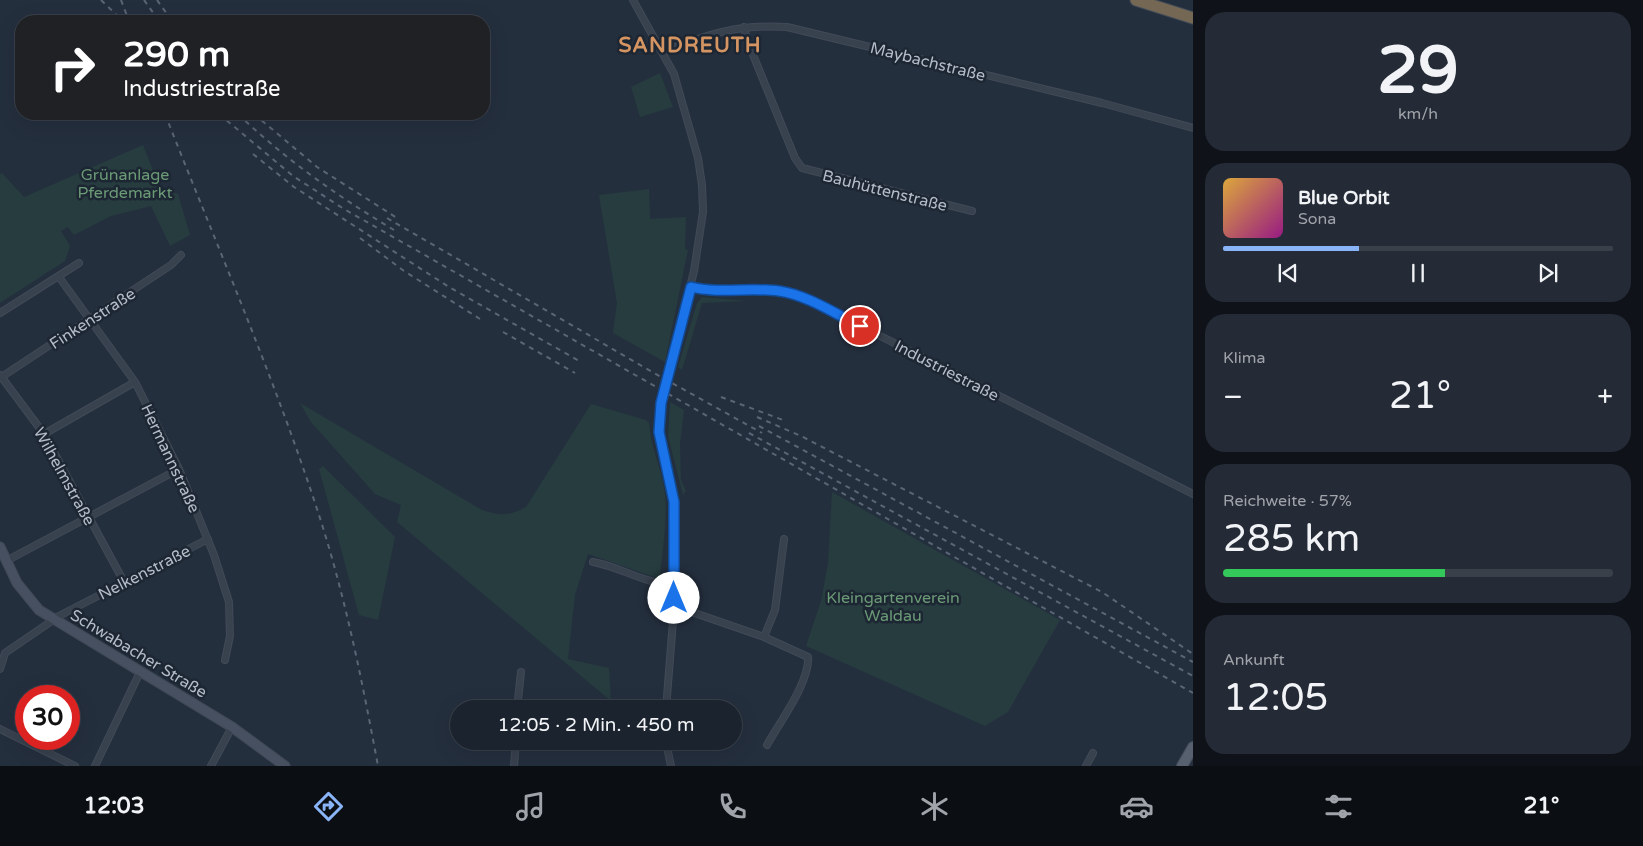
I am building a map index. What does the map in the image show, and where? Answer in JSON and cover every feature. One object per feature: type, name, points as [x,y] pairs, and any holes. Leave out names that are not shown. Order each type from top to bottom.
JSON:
[{"type":"highway","points":[[1136,0],[1193,18]]},
{"type":"highway","points":[[1154,0],[1193,10]]},
{"type":"main road","name":"Schwabacher Straße","points":[[0,547],[3,560],[29,599],[54,620],[141,670],[232,727],[285,766]]},
{"type":"main road","points":[[1182,766],[1193,747]]},
{"type":"street","points":[[633,0],[674,74],[691,132],[702,185],[702,212],[691,287],[661,403],[659,432],[674,502],[674,608],[667,700]]},
{"type":"street","name":"Maybachstraße","points":[[663,52],[701,37],[744,27],[787,27],[1093,101],[1193,128]]},
{"type":"street","name":"Bauhüttenstraße","points":[[744,27],[747,40],[800,166],[812,172],[972,211]]},
{"type":"street","name":"Finkenstraße","points":[[0,377],[172,265],[181,255]]},
{"type":"street","points":[[0,313],[80,263]]},
{"type":"street","name":"Hermannstraße","points":[[59,277],[135,382],[179,470],[221,574],[228,602],[230,636],[225,660]]},
{"type":"street","name":"Industriestraße","points":[[691,287],[712,290],[778,291],[804,299],[1193,494]]},
{"type":"street","name":"Wilhelmstraße","points":[[0,377],[44,434],[124,582]]},
{"type":"street","points":[[44,434],[135,382]]},
{"type":"street","points":[[3,560],[89,518],[179,470]]},
{"type":"street","name":"Nelkenstraße","points":[[2,652],[54,620],[208,539]]},
{"type":"street","points":[[764,637],[775,610],[784,539]]},
{"type":"street","points":[[593,562],[606,564],[659,585],[674,585]]},
{"type":"street","points":[[674,608],[683,609],[764,637],[803,652],[808,657],[809,663],[795,697],[767,745]]},
{"type":"street","points":[[0,669],[2,652]]},
{"type":"street","points":[[95,766],[141,670]]},
{"type":"street","points":[[518,700],[521,672]]},
{"type":"street","points":[[211,766],[232,727]]},
{"type":"street","points":[[0,729],[75,766]]},
{"type":"street","points":[[514,766],[515,750]]},
{"type":"street","points":[[668,750],[671,766]]},
{"type":"street","points":[[1086,766],[1093,754]]},
{"type":"green space","points":[[660,73],[673,107],[640,117],[631,87]]},
{"type":"green space","name":"Grünanlage Pferdemarkt","points":[[143,145],[160,188],[178,194],[190,235],[170,246],[151,206],[111,216],[74,235],[68,227],[61,231],[70,246],[65,261],[0,303],[0,174],[2,173],[24,197]]},
{"type":"green space","points":[[649,189],[650,219],[686,217],[685,249],[688,250],[665,362],[613,333],[617,303],[599,195]]},
{"type":"green space","points":[[702,297],[747,301],[702,303],[682,370],[678,367],[697,303]]},
{"type":"green space","points":[[670,402],[684,410],[680,444],[681,480],[686,491],[683,495],[668,436]]},
{"type":"green space","points":[[300,403],[482,510],[500,514],[515,512],[526,507],[591,404],[646,420],[649,423],[665,498],[660,579],[588,554],[575,595],[568,659],[609,668],[611,700],[397,522],[401,505],[375,494],[311,422]]},
{"type":"green space","points":[[323,466],[395,537],[378,620],[359,615],[319,469]]},
{"type":"green space","name":"Kleingartenverein Waldau","points":[[832,492],[1060,620],[1008,712],[985,726],[806,646],[821,601],[828,563]]},
{"type":"railway","points":[[101,0],[117,15]]},
{"type":"railway","points":[[121,0],[127,15]]},
{"type":"railway","points":[[144,0],[155,15]]},
{"type":"railway","points":[[157,0],[168,15]]},
{"type":"railway","points":[[167,120],[283,411],[318,512],[337,575],[352,638],[378,766]]},
{"type":"railway","points":[[226,120],[293,176],[344,209],[1193,693]]},
{"type":"railway","points":[[244,120],[312,176],[394,230]]},
{"type":"railway","points":[[261,120],[317,167],[397,218]]},
{"type":"railway","points":[[253,154],[294,187],[449,287],[581,362]]},
{"type":"railway","points":[[387,218],[654,373],[762,433]]},
{"type":"railway","points":[[360,238],[404,271],[480,319]]},
{"type":"railway","points":[[503,332],[575,373]]},
{"type":"railway","points":[[721,397],[783,420]]},
{"type":"railway","points":[[757,417],[801,436],[1102,592],[1193,654]]},
{"type":"railway","points":[[759,426],[1193,662]]},
{"type":"railway","points":[[749,433],[1193,676]]},
{"type":"district","name":"SANDREUTH","points":[[690,45]]},
{"type":"route","points":[[674,598],[674,502],[659,432],[661,403],[691,287],[712,290],[778,291],[796,295],[860,326]]}]
